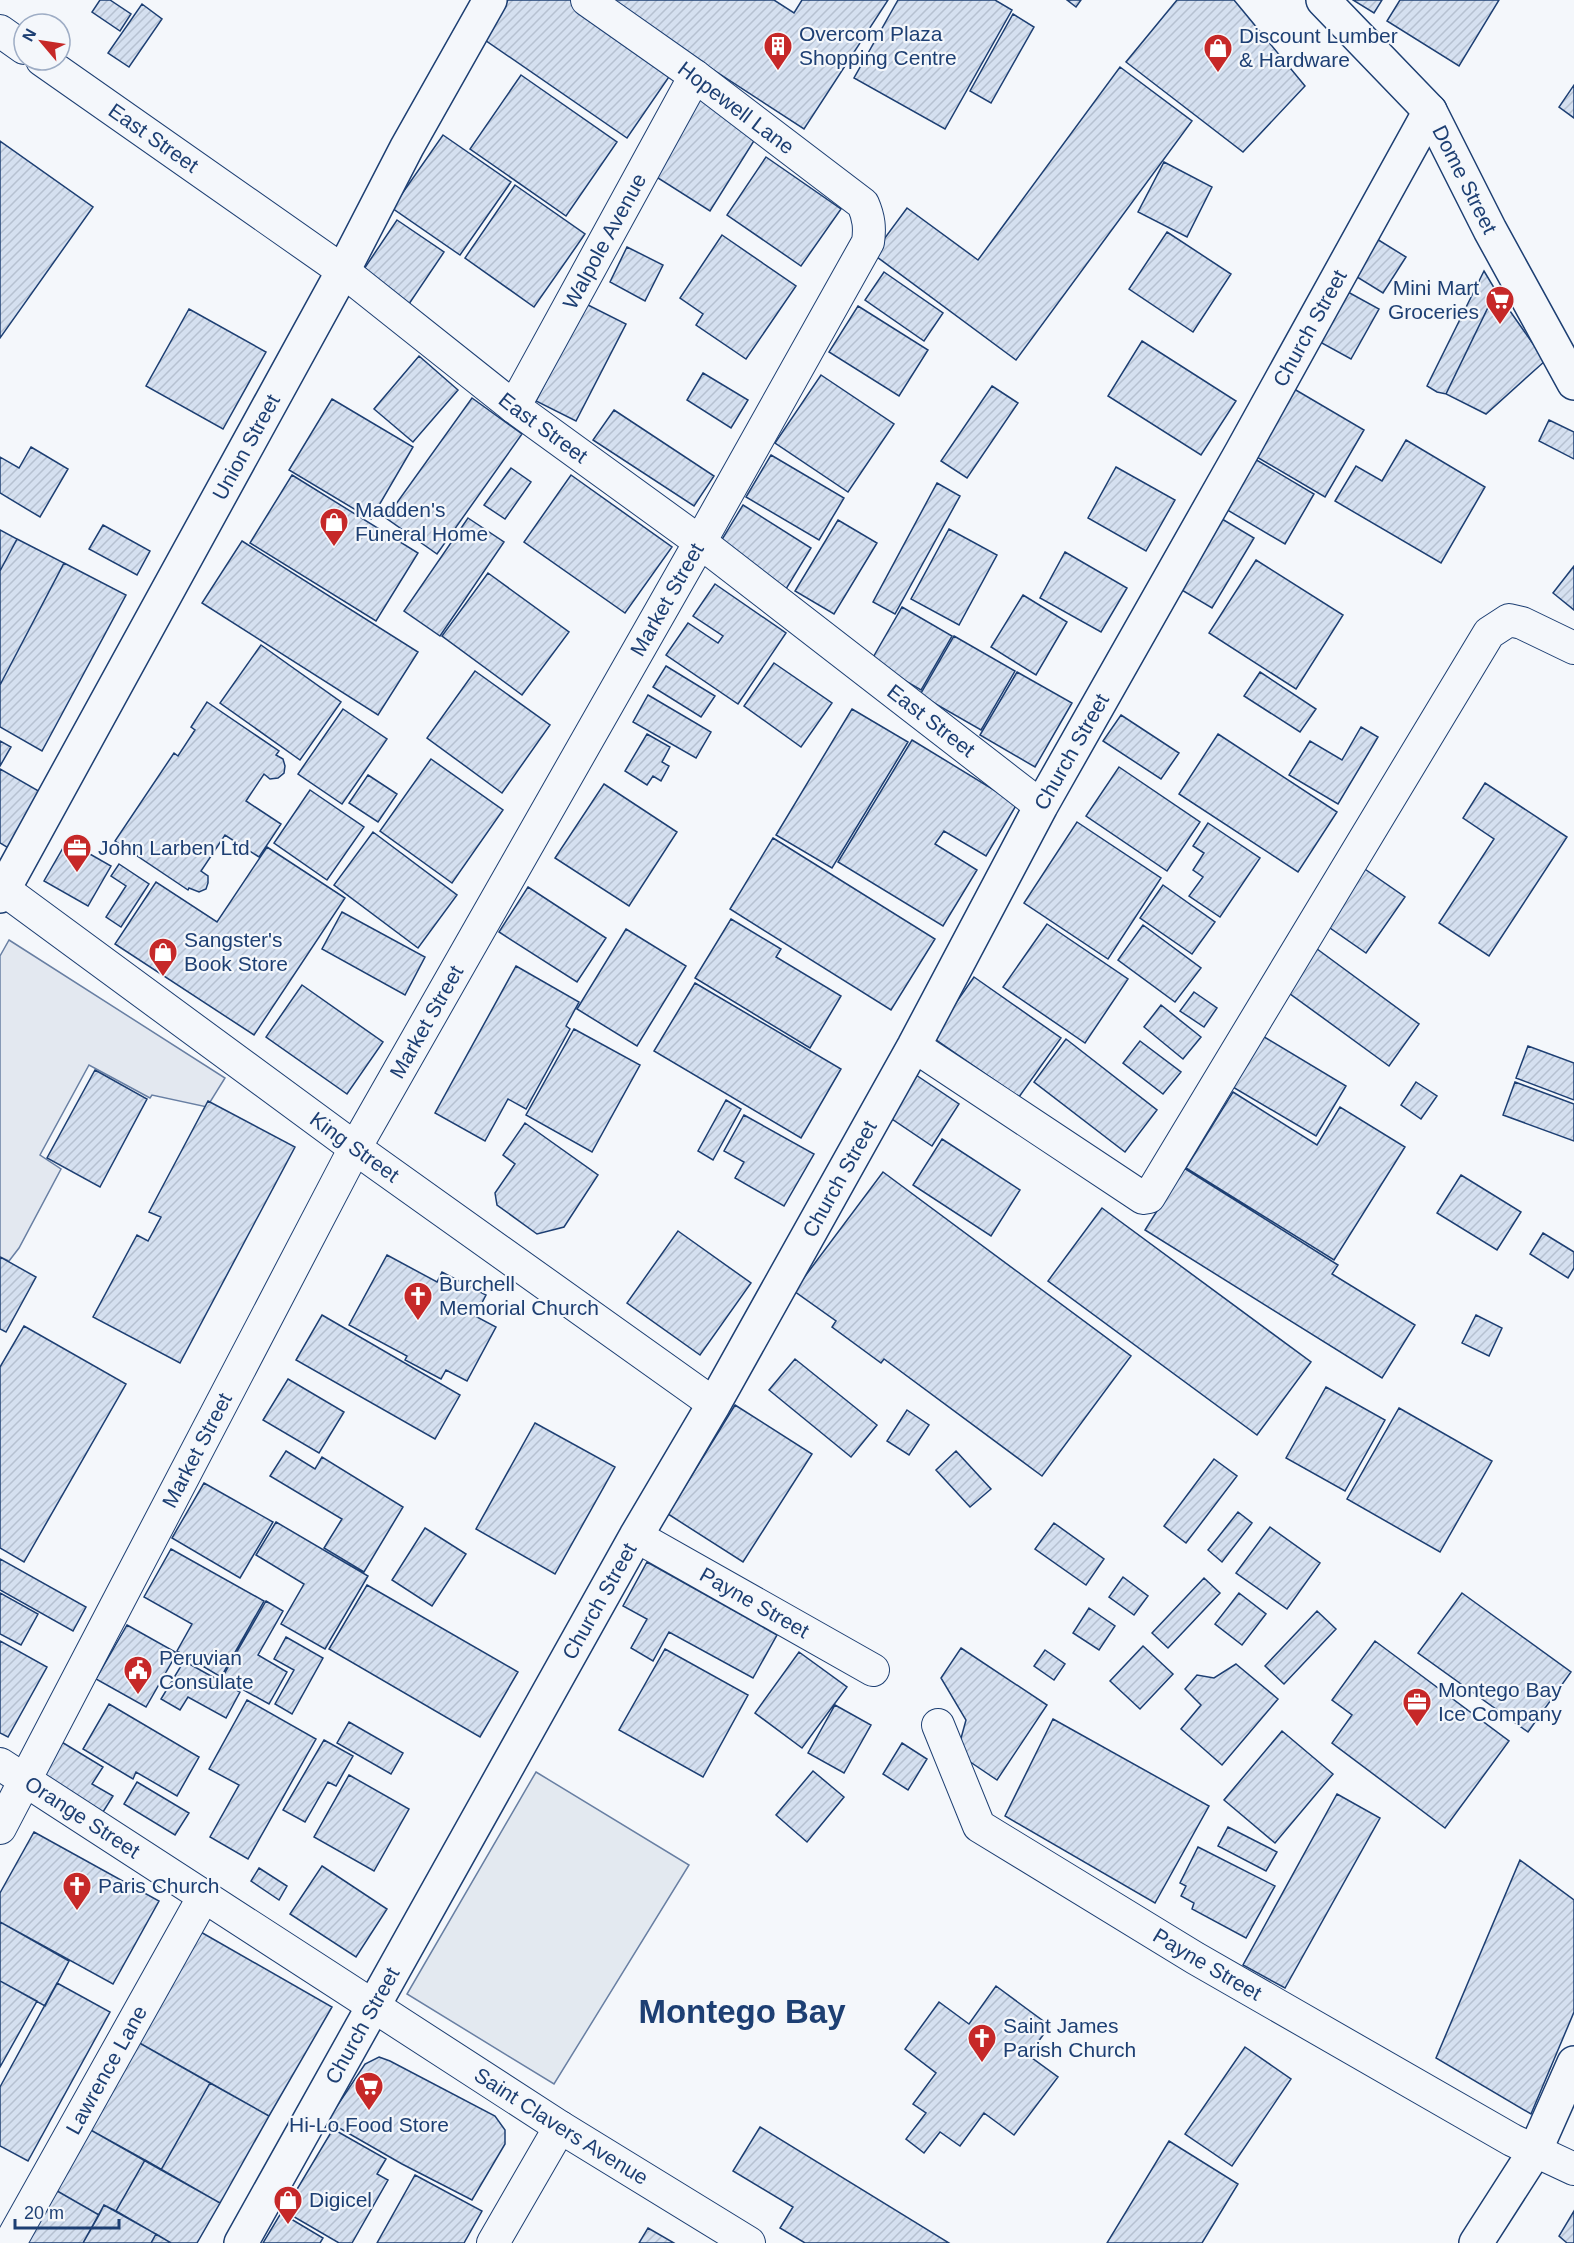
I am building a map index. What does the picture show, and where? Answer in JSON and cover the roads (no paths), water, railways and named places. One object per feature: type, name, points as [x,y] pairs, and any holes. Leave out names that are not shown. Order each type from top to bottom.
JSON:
[{"type":"street","name":"Union Street","points":[[1,890],[343,271],[407,147],[490,0]]},
{"type":"street","name":"Hopewell Lane","points":[[587,0],[695,76],[863,204],[868,214],[870,227]]},
{"type":"street","name":"Dome Street","points":[[1323,0],[1430,111],[1490,230],[1574,383]]},
{"type":"street","name":"East Street","points":[[59,72],[343,271],[514,407],[700,542],[1041,806]]},
{"type":"street","name":"Walpole Avenue","points":[[514,407],[695,76]]},
{"type":"street","name":"Church Street","points":[[241,2243],[636,1536],[714,1404],[914,1046],[1041,806],[1430,111]]},
{"type":"street","name":"Market Street","points":[[0,1828],[12,1773],[355,1148],[700,542],[867,242],[870,227]]},
{"type":"street","points":[[914,1046],[1143,1198],[1149,1197],[1489,633],[1509,620],[1522,623],[1574,648]]},
{"type":"street","name":"King Street","points":[[1,890],[355,1148],[714,1404]]},
{"type":"street","name":"Payne Street","points":[[636,1536],[873,1670]]},
{"type":"street","name":"Payne Street","points":[[938,1725],[979,1826],[1195,1958],[1501,2134],[1574,2169]]},
{"type":"street","name":"Orange Street","points":[[12,1773],[374,2008]]},
{"type":"street","name":"Lawrence Lane","points":[[10,2243],[204,1896]]},
{"type":"street","name":"Saint Clavers Avenue","points":[[374,2008],[560,2127],[749,2243]]},
{"type":"street","points":[[1476,2243],[1535,2151],[1574,2063]]},
{"type":"street","points":[[494,2243],[560,2127]]},
{"type":"place","name":"Overcom Plaza Shopping Centre","points":[[778,72]]},
{"type":"place","name":"Discount Lumber & Hardware","points":[[1218,74]]},
{"type":"place","name":"Mini Mart Groceries","points":[[1500,326]]},
{"type":"place","name":"Madden's Funeral Home","points":[[334,548]]},
{"type":"place","name":"John Larben Ltd","points":[[77,874]]},
{"type":"place","name":"Sangster's Book Store","points":[[163,978]]},
{"type":"place","name":"Burchell Memorial Church","points":[[418,1322]]},
{"type":"place","name":"Peruvian Consulate","points":[[138,1696]]},
{"type":"place","name":"Montego Bay Ice Company","points":[[1417,1728]]},
{"type":"place","name":"Paris Church","points":[[77,1912]]},
{"type":"place","name":"Saint James Parish Church","points":[[982,2064]]},
{"type":"place","name":"Hi-Lo Food Store","points":[[369,2112]]},
{"type":"place","name":"Digicel","points":[[288,2226]]},
{"type":"district","name":"Montego Bay","points":[[742,2011]]}]
